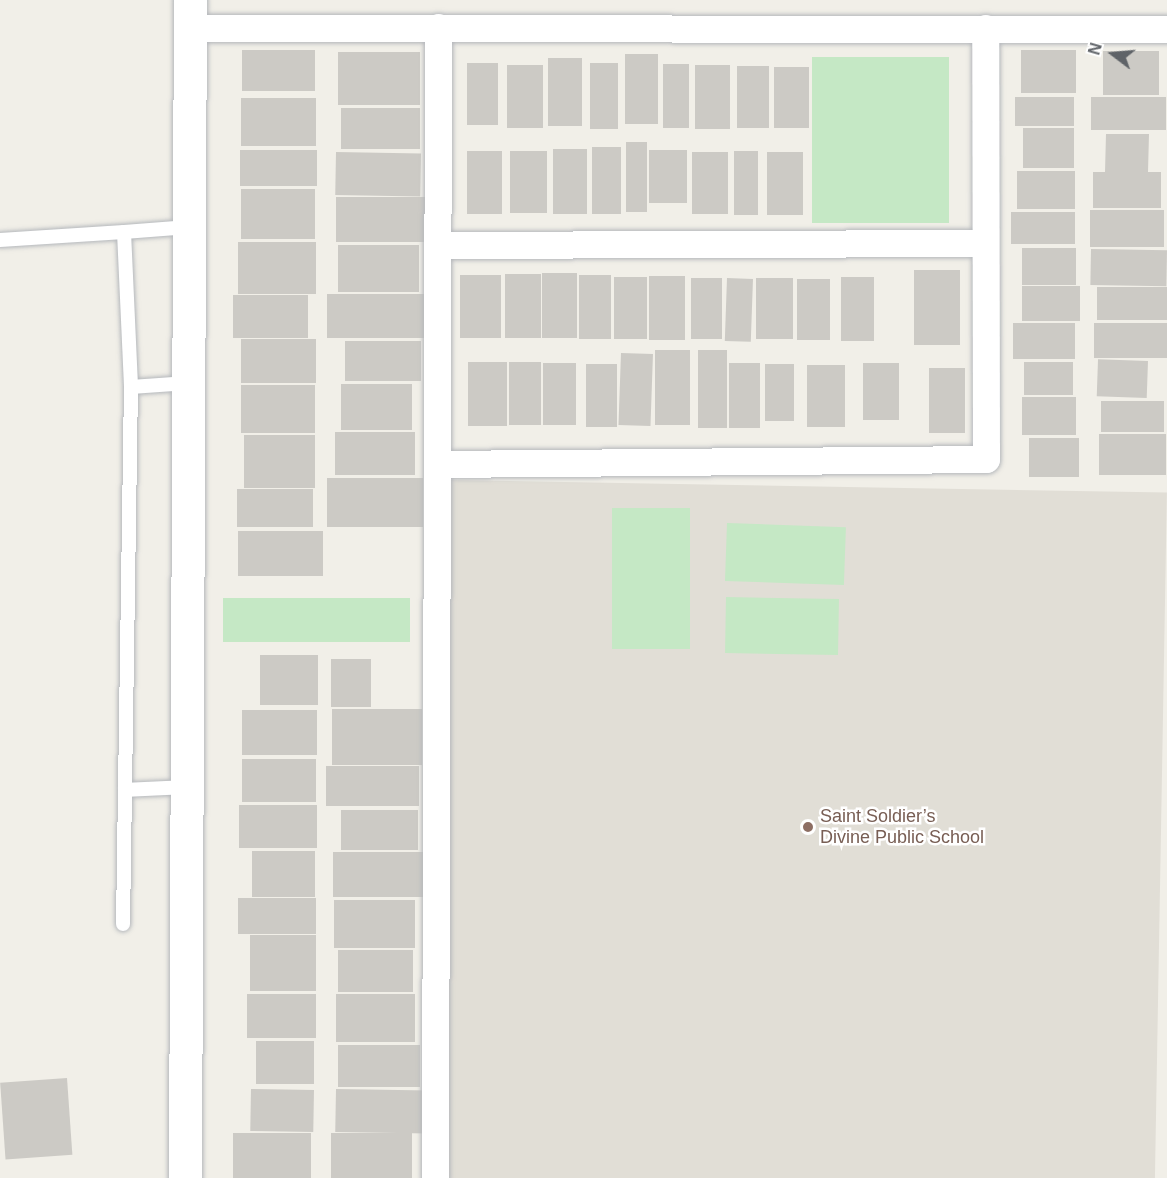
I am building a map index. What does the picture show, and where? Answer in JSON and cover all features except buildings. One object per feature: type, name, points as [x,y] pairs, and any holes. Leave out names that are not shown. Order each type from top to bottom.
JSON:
[{"type":"street","points":[[185,1178],[189,14],[438,27],[1167,29]]},
{"type":"street","points":[[435,1178],[438,27]]},
{"type":"street","points":[[437,464],[986,459],[985,28]]},
{"type":"street","points":[[437,245],[986,243]]},
{"type":"lane","points":[[0,240],[189,227]]},
{"type":"lane","points":[[123,924],[131,387],[124,232]]},
{"type":"lane","points":[[131,387],[188,383]]},
{"type":"lane","points":[[125,790],[186,787]]},
{"type":"shaded area","name":"Saint Soldier’s Divine Public School","points":[[450,480],[1167,493],[1155,1178],[438,1178]]},
{"type":"green space","points":[[812,57],[949,57],[949,223],[812,223]]},
{"type":"green space","points":[[612,508],[690,508],[690,649],[612,649]]},
{"type":"green space","points":[[727,523],[846,527],[844,585],[725,581]]},
{"type":"green space","points":[[726,597],[839,599],[838,655],[725,653]]},
{"type":"green space","points":[[223,598],[410,598],[410,642],[223,642]]},
{"type":"place","name":"Saint Soldier’s Divine Public School","points":[[808,827]]}]
